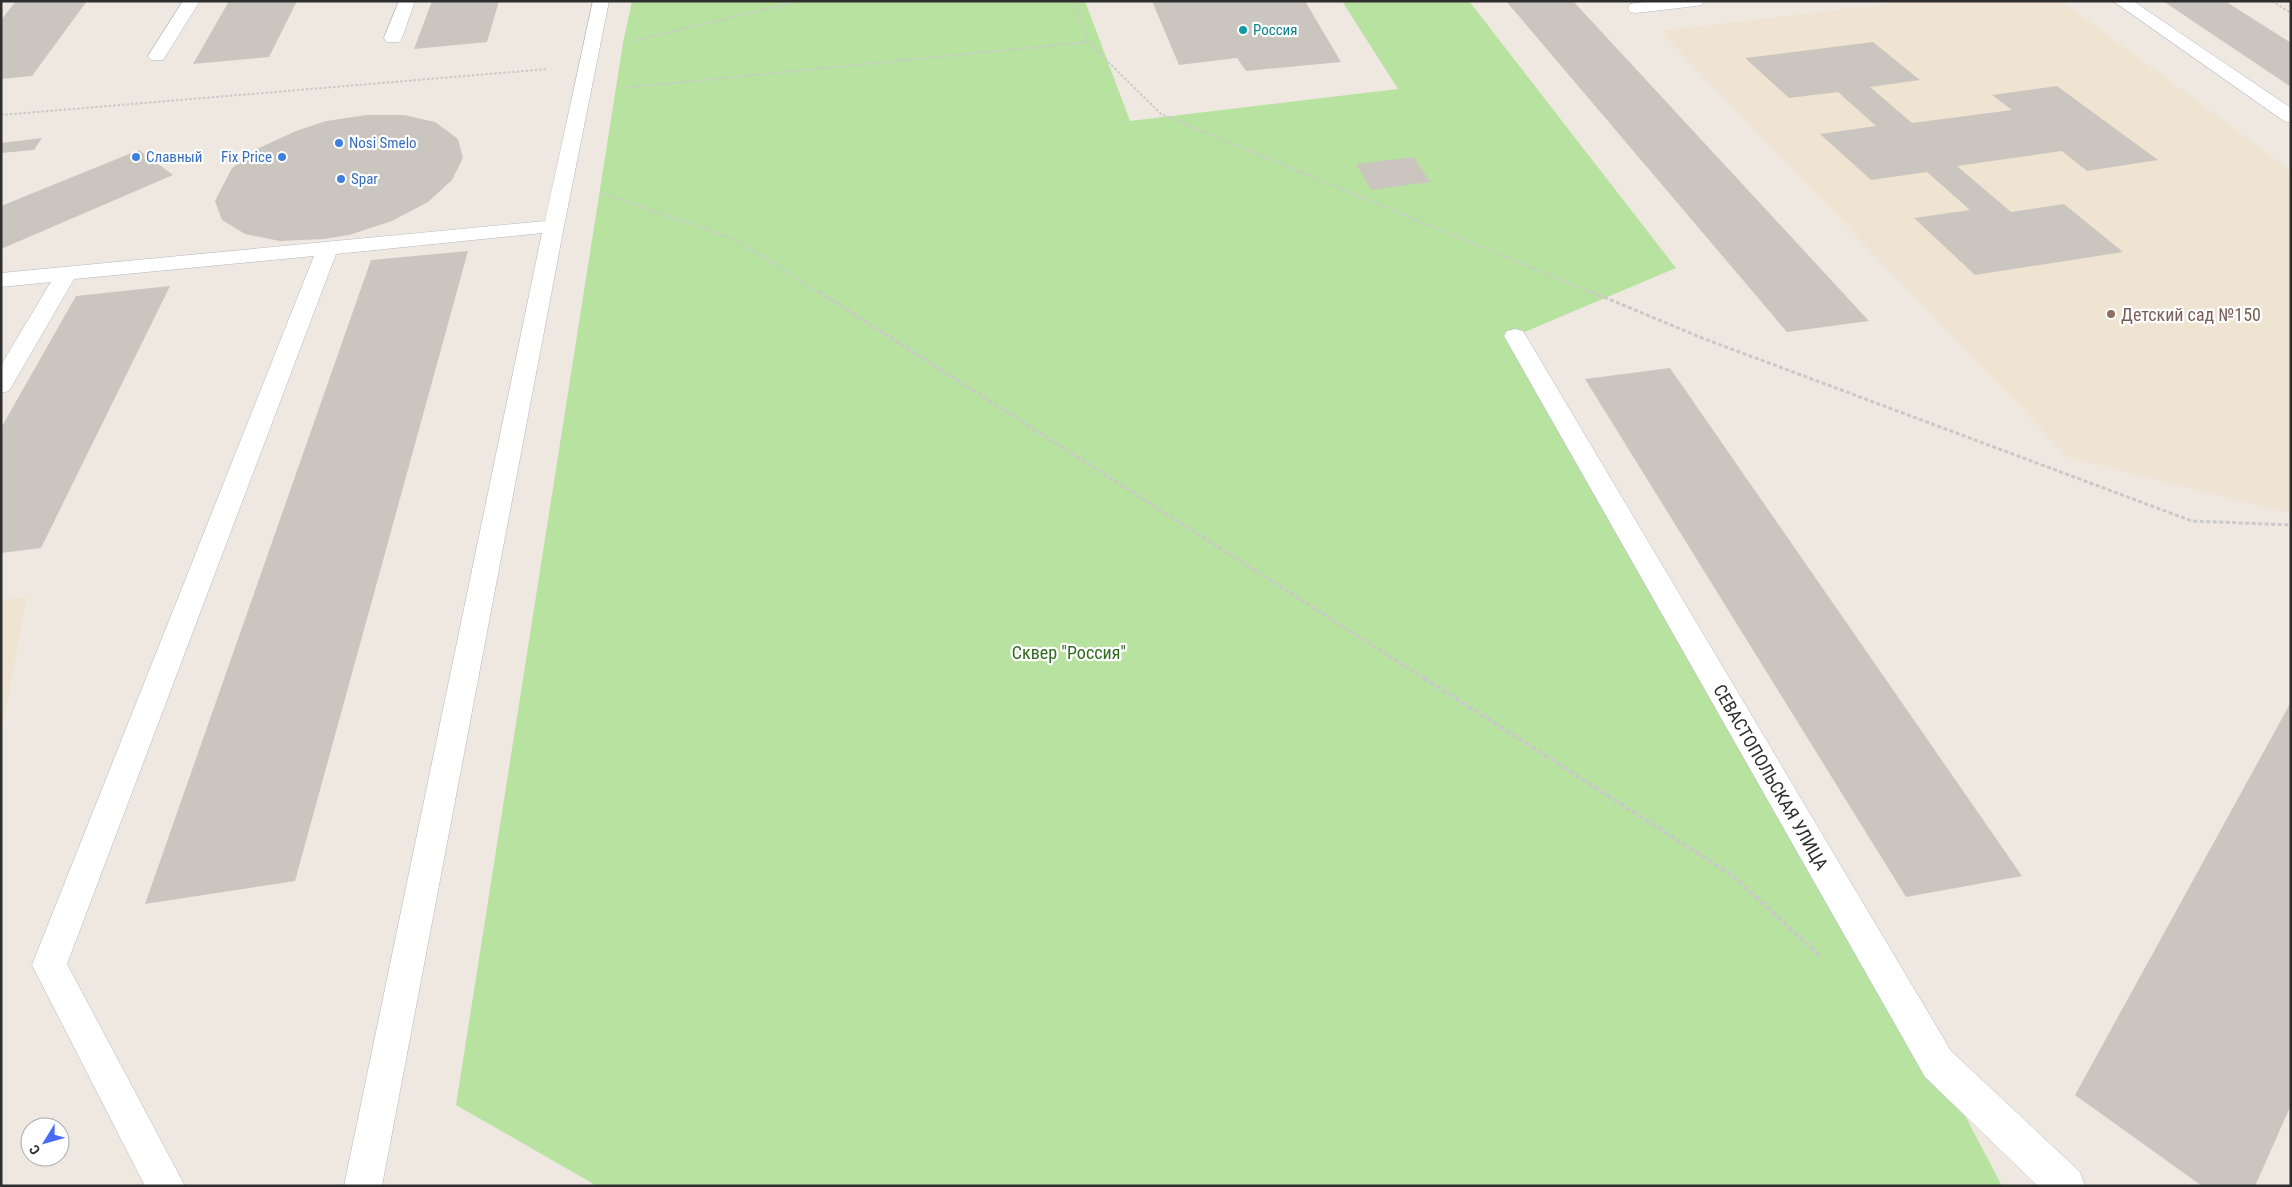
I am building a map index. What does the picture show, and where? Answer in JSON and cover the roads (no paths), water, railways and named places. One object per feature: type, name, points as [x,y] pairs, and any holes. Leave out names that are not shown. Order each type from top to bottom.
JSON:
[{"type":"street","points":[[158,56],[192,1]]},
{"type":"street","points":[[393,38],[407,1]]},
{"type":"street","points":[[363,1186],[554,226],[583,92],[587,58],[601,1]]},
{"type":"street","points":[[1636,8],[1696,1]]},
{"type":"street","points":[[2122,1],[2291,116]]},
{"type":"street","points":[[1,280],[554,226]]},
{"type":"street","points":[[166,1186],[49,965],[328,248]]},
{"type":"street","points":[[1,385],[66,274]]},
{"type":"street","name":"СЕВАСТОПОЛЬСКАЯ УЛИЦА","points":[[1515,336],[1938,1064],[2066,1186]]},
{"type":"place","name":"Россия","points":[[1243,30]]},
{"type":"place","name":"Nosi Smelo","points":[[339,143]]},
{"type":"place","name":"Славный","points":[[136,157]]},
{"type":"place","name":"Fix Price","points":[[282,157]]},
{"type":"place","name":"Spar","points":[[341,179]]},
{"type":"place","name":"Детский сад №150","points":[[2111,314]]},
{"type":"park label","name":"Сквер \"Россия\"","points":[[1069,652]]}]
